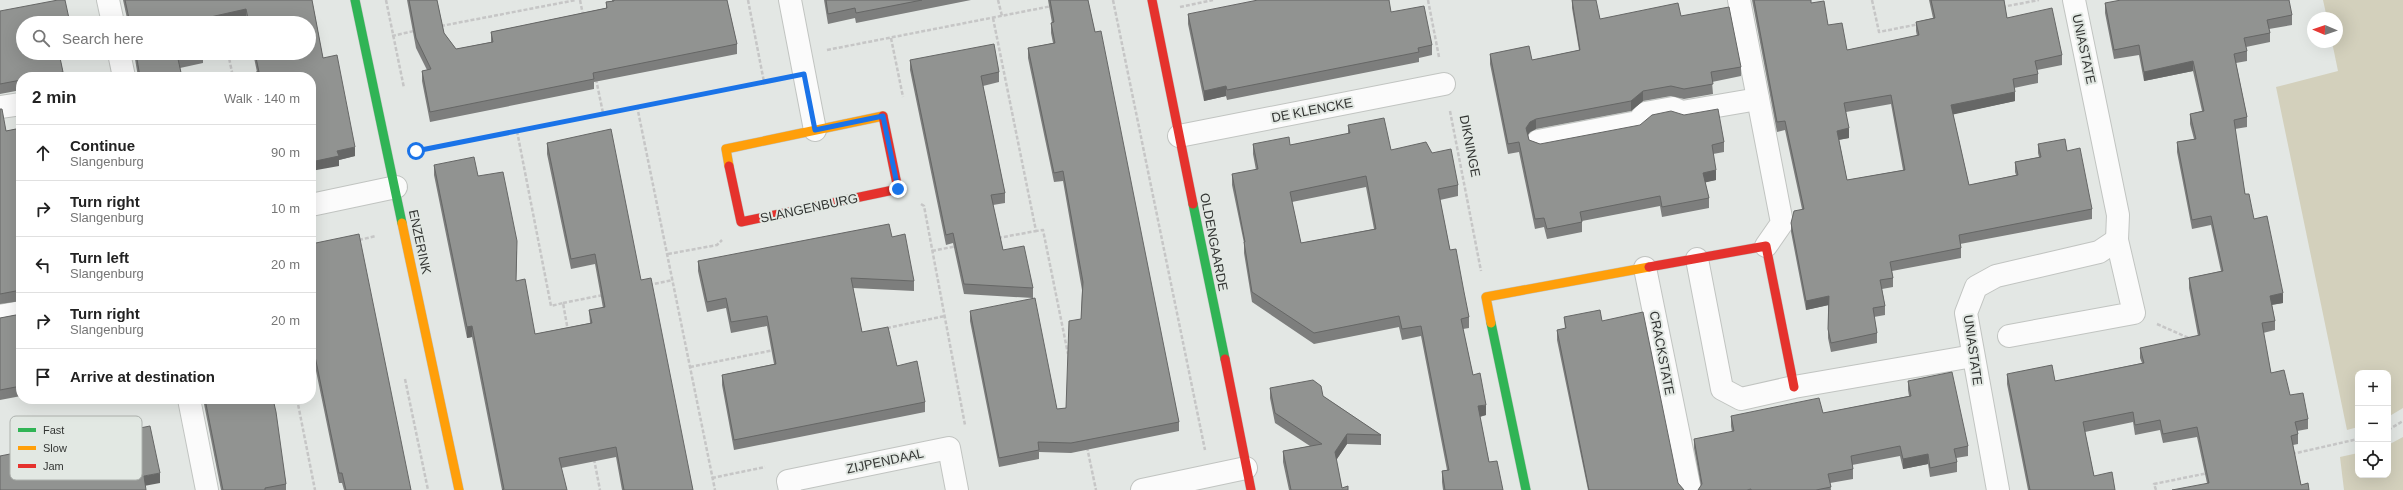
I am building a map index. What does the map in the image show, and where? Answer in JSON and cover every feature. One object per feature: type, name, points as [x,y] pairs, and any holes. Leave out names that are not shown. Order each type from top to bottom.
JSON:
[{"type":"street","points":[[108,0],[111,16]]},
{"type":"street","name":"ENZERINK","points":[[355,0],[396,187],[458,490]]},
{"type":"street","points":[[790,0],[815,130]]},
{"type":"street","name":"OLDENGAARDE","points":[[1152,0],[1251,490]]},
{"type":"street","points":[[1526,490],[1486,297],[1697,260],[1766,246],[1782,223],[1739,0]]},
{"type":"street","name":"UNIASTATE","points":[[2074,0],[2118,215],[2117,240],[2134,313]]},
{"type":"street","points":[[120,60],[123,72]]},
{"type":"street","name":"DE KLENCKE","points":[[1179,136],[1444,84]]},
{"type":"street","points":[[1538,141],[1638,122],[1645,113],[1673,108],[1682,112],[1758,99]]},
{"type":"street","points":[[0,107],[16,105]]},
{"type":"street","points":[[741,222],[726,149],[815,130],[883,116],[898,189]]},
{"type":"street","points":[[316,204],[396,187]]},
{"type":"street","name":"SLANGENBURG","points":[[741,222],[898,189]]},
{"type":"street","name":"UNIASTATE","points":[[1998,490],[1966,313],[1976,287],[1996,276],[2099,252],[2117,240]]},
{"type":"street","points":[[1766,246],[1794,387]]},
{"type":"street","points":[[1697,260],[1722,389],[1741,399],[1794,387],[1973,356]]},
{"type":"street","name":"CRACKSTATE","points":[[1645,268],[1690,490]]},
{"type":"street","points":[[0,316],[16,313]]},
{"type":"street","points":[[2009,336],[2134,313]]},
{"type":"street","points":[[190,404],[207,490]]},
{"type":"street","points":[[949,448],[957,490]]},
{"type":"street","name":"ZIJPENDAAL","points":[[789,485],[949,448]]},
{"type":"street","points":[[1142,490],[1246,468]]},
{"type":"path","points":[[439,26],[576,0]]},
{"type":"path","points":[[580,0],[585,23]]},
{"type":"path","points":[[748,0],[764,82]]},
{"type":"path","points":[[998,0],[1002,16]]},
{"type":"path","points":[[1113,0],[1210,476]]},
{"type":"path","points":[[1155,13],[1213,0]]},
{"type":"path","name":"DIKNINGE","points":[[1428,0],[1486,297]]},
{"type":"path","points":[[1872,0],[1879,32],[1925,23]]},
{"type":"path","points":[[2001,8],[2039,0]]},
{"type":"path","points":[[389,157],[764,82],[802,65],[993,18],[1054,6]]},
{"type":"path","points":[[993,18],[1036,231]]},
{"type":"path","points":[[364,41],[416,31]]},
{"type":"path","points":[[229,60],[232,72]]},
{"type":"path","points":[[595,76],[602,114]]},
{"type":"path","points":[[638,106],[715,490]]},
{"type":"path","points":[[517,131],[552,306],[607,294]]},
{"type":"path","points":[[898,189],[924,206],[966,428],[949,448]]},
{"type":"path","points":[[668,254],[717,245],[741,222]]},
{"type":"path","points":[[992,240],[1043,230],[1070,362]]},
{"type":"path","points":[[355,241],[376,236]]},
{"type":"path","points":[[932,251],[962,245]]},
{"type":"path","points":[[643,286],[673,280]]},
{"type":"path","points":[[563,303],[569,334]]},
{"type":"path","points":[[2134,313],[2196,342]]},
{"type":"path","points":[[883,328],[945,316]]},
{"type":"path","points":[[690,367],[775,350]]},
{"type":"path","points":[[298,404],[316,490]]},
{"type":"path","points":[[2391,428],[2403,421]]},
{"type":"path","points":[[2290,455],[2355,440]]},
{"type":"path","points":[[1087,446],[1096,490]]},
{"type":"path","points":[[592,451],[600,490]]},
{"type":"path","points":[[712,478],[767,467],[789,485]]},
{"type":"path","points":[[2156,490],[2154,484],[2214,472]]},
{"type":"shaded area","points":[[2323,0],[2403,0],[2403,408],[2391,415],[2391,370],[2355,370],[2355,428],[2347,430],[2276,87],[2338,71],[2333,48],[2343,48],[2343,12],[2326,12]]},
{"type":"shaded area","points":[[2403,437],[2403,490],[2344,490],[2340,457],[2355,454],[2355,478],[2391,478],[2391,443]]},
{"type":"building","points":[[65,0],[68,16],[16,16],[16,60],[60,60],[63,72],[16,72],[16,81],[0,84],[0,11]]},
{"type":"building","points":[[125,0],[312,0],[315,16],[248,16],[246,9],[215,16],[128,16]]},
{"type":"building","points":[[409,0],[437,0],[444,33],[456,49],[493,42],[491,32],[607,8],[606,2],[614,0],[727,0],[737,44],[593,73],[594,79],[430,112],[422,71],[431,69],[416,38]]},
{"type":"building","points":[[826,0],[922,0],[856,13],[855,8],[828,14]]},
{"type":"building","points":[[1050,0],[1088,0],[1095,32],[1101,31],[1179,422],[1071,443],[1038,442],[1039,450],[999,458],[970,311],[1035,298],[1057,409],[1066,408],[1069,321],[1081,319],[1083,282],[1063,171],[1054,173],[1028,48],[1055,43],[1051,23],[1054,22]]},
{"type":"building","points":[[1258,0],[1389,0],[1391,12],[1424,6],[1432,45],[1418,48],[1419,52],[1227,90],[1226,86],[1204,91],[1188,14]]},
{"type":"building","points":[[1572,0],[1596,0],[1600,19],[1678,3],[1681,16],[1729,7],[1741,67],[1711,72],[1713,84],[1684,89],[1671,86],[1643,91],[1631,101],[1536,119],[1530,122],[1526,128],[1529,140],[1540,144],[1640,125],[1652,115],[1671,111],[1684,115],[1718,109],[1724,142],[1712,145],[1716,170],[1703,173],[1709,198],[1662,207],[1660,196],[1580,212],[1582,222],[1547,229],[1544,218],[1535,219],[1519,142],[1508,144],[1490,54],[1529,46],[1532,60],[1580,50]]},
{"type":"building","points":[[1754,0],[1811,0],[1811,3],[1824,1],[1828,25],[1842,23],[1847,50],[1919,35],[1916,22],[1935,18],[1931,0],[2004,0],[2007,18],[2052,8],[2062,55],[2035,61],[2038,74],[2013,79],[2015,92],[1951,105],[1969,185],[2018,175],[2015,162],[2041,157],[2038,144],[2065,139],[2067,151],[2080,148],[2092,209],[1959,235],[1961,248],[1890,262],[1893,278],[1880,280],[1885,306],[1873,308],[1877,333],[1831,343],[1828,329],[1829,296],[1806,301],[1791,223],[1794,211],[1804,209],[1785,121],[1777,122]],"holes":[[[1891,95],[1905,170],[1847,180],[1837,131],[1849,128],[1844,103]]]},
{"type":"building","points":[[2121,0],[2289,0],[2292,15],[2267,20],[2270,33],[2244,38],[2247,51],[2234,54],[2247,117],[2234,120],[2245,194],[2249,194],[2254,219],[2267,216],[2283,293],[2270,296],[2275,321],[2262,323],[2271,373],[2284,370],[2290,395],[2303,393],[2308,419],[2295,422],[2298,434],[2291,436],[2301,485],[2308,483],[2309,490],[2172,490],[2209,483],[2197,427],[2163,434],[2160,420],[2135,425],[2133,412],[2083,422],[2094,476],[2112,472],[2115,490],[2030,490],[2007,374],[2052,365],[2055,381],[2144,363],[2140,348],[2200,335],[2189,278],[2223,271],[2211,216],[2192,220],[2177,142],[2196,139],[2190,114],[2204,111],[2193,61],[2144,72],[2139,45],[2114,50],[2105,3]]},
{"type":"building","points":[[316,21],[323,58],[337,55],[355,147],[337,151],[339,156],[316,161],[316,72],[259,72],[256,60],[316,60]]},
{"type":"building","points":[[994,44],[999,72],[981,76],[1005,193],[991,195],[1003,250],[1024,246],[1033,288],[964,284],[953,233],[946,235],[910,60]]},
{"type":"building","points":[[137,60],[178,60],[181,72],[139,72]]},
{"type":"building","points":[[0,109],[2,109],[6,131],[16,129],[16,291],[0,294]]},
{"type":"building","points":[[1384,118],[1391,150],[1426,142],[1432,153],[1451,149],[1458,185],[1438,189],[1450,250],[1456,249],[1469,317],[1461,319],[1473,375],[1480,373],[1486,405],[1478,406],[1489,462],[1497,461],[1503,490],[1445,490],[1442,471],[1449,470],[1421,326],[1402,329],[1399,316],[1314,333],[1252,292],[1245,242],[1232,174],[1258,169],[1253,144],[1289,137],[1290,145],[1350,133],[1348,125]],"holes":[[[1366,176],[1376,229],[1301,243],[1290,192]]]},
{"type":"building","points":[[611,129],[641,280],[651,278],[693,490],[624,490],[616,447],[559,458],[567,490],[502,490],[504,489],[472,326],[467,327],[434,165],[474,157],[478,176],[503,172],[517,241],[516,281],[525,279],[535,334],[592,323],[589,310],[605,307],[595,254],[571,259],[547,143]]},
{"type":"building","points":[[889,224],[892,237],[905,234],[914,281],[851,278],[862,332],[888,327],[897,366],[917,361],[925,402],[734,440],[722,375],[776,364],[767,316],[731,322],[726,298],[707,302],[698,261]]},
{"type":"building","points":[[359,234],[411,490],[346,490],[342,473],[339,473],[316,361],[316,243]]},
{"type":"building","points":[[1600,310],[1602,321],[1643,312],[1678,483],[1684,490],[1589,490],[1557,330],[1566,328],[1564,317]]},
{"type":"building","points":[[16,315],[16,387],[0,390],[0,318]]},
{"type":"building","points":[[1952,372],[1968,446],[1954,449],[1957,462],[1930,468],[1928,454],[1903,459],[1900,446],[1851,456],[1853,469],[1828,474],[1831,487],[1816,490],[1698,490],[1702,484],[1694,439],[1734,431],[1731,416],[1819,398],[1823,413],[1911,396],[1908,381]]},
{"type":"building","points":[[1313,380],[1321,386],[1323,396],[1381,435],[1347,434],[1335,452],[1342,488],[1348,486],[1348,490],[1291,490],[1283,451],[1322,444],[1275,413],[1270,388]]},
{"type":"building","points":[[206,404],[274,404],[286,484],[265,488],[265,490],[223,490]]},
{"type":"building","points":[[150,426],[160,473],[144,476],[146,490],[0,490],[0,456],[10,454],[10,480],[142,480],[142,428]]},
{"type":"traffic: fast","points":[[355,0],[402,223]]},
{"type":"traffic: fast","points":[[1193,204],[1225,359]]},
{"type":"traffic: fast","points":[[1491,323],[1526,490]]},
{"type":"traffic: slow","points":[[729,166],[726,149],[883,116]]},
{"type":"traffic: slow","points":[[402,223],[459,490]]},
{"type":"traffic: slow","points":[[1491,323],[1486,297],[1649,267]]},
{"type":"traffic: jam","points":[[1152,0],[1193,204]]},
{"type":"traffic: jam","points":[[729,166],[741,222],[898,189],[883,116]]},
{"type":"traffic: jam","points":[[1649,267],[1766,246],[1794,387]]},
{"type":"traffic: jam","points":[[1225,359],[1251,490]]},
{"type":"route","points":[[416,151],[804,74],[815,130],[883,116],[898,189]]}]
